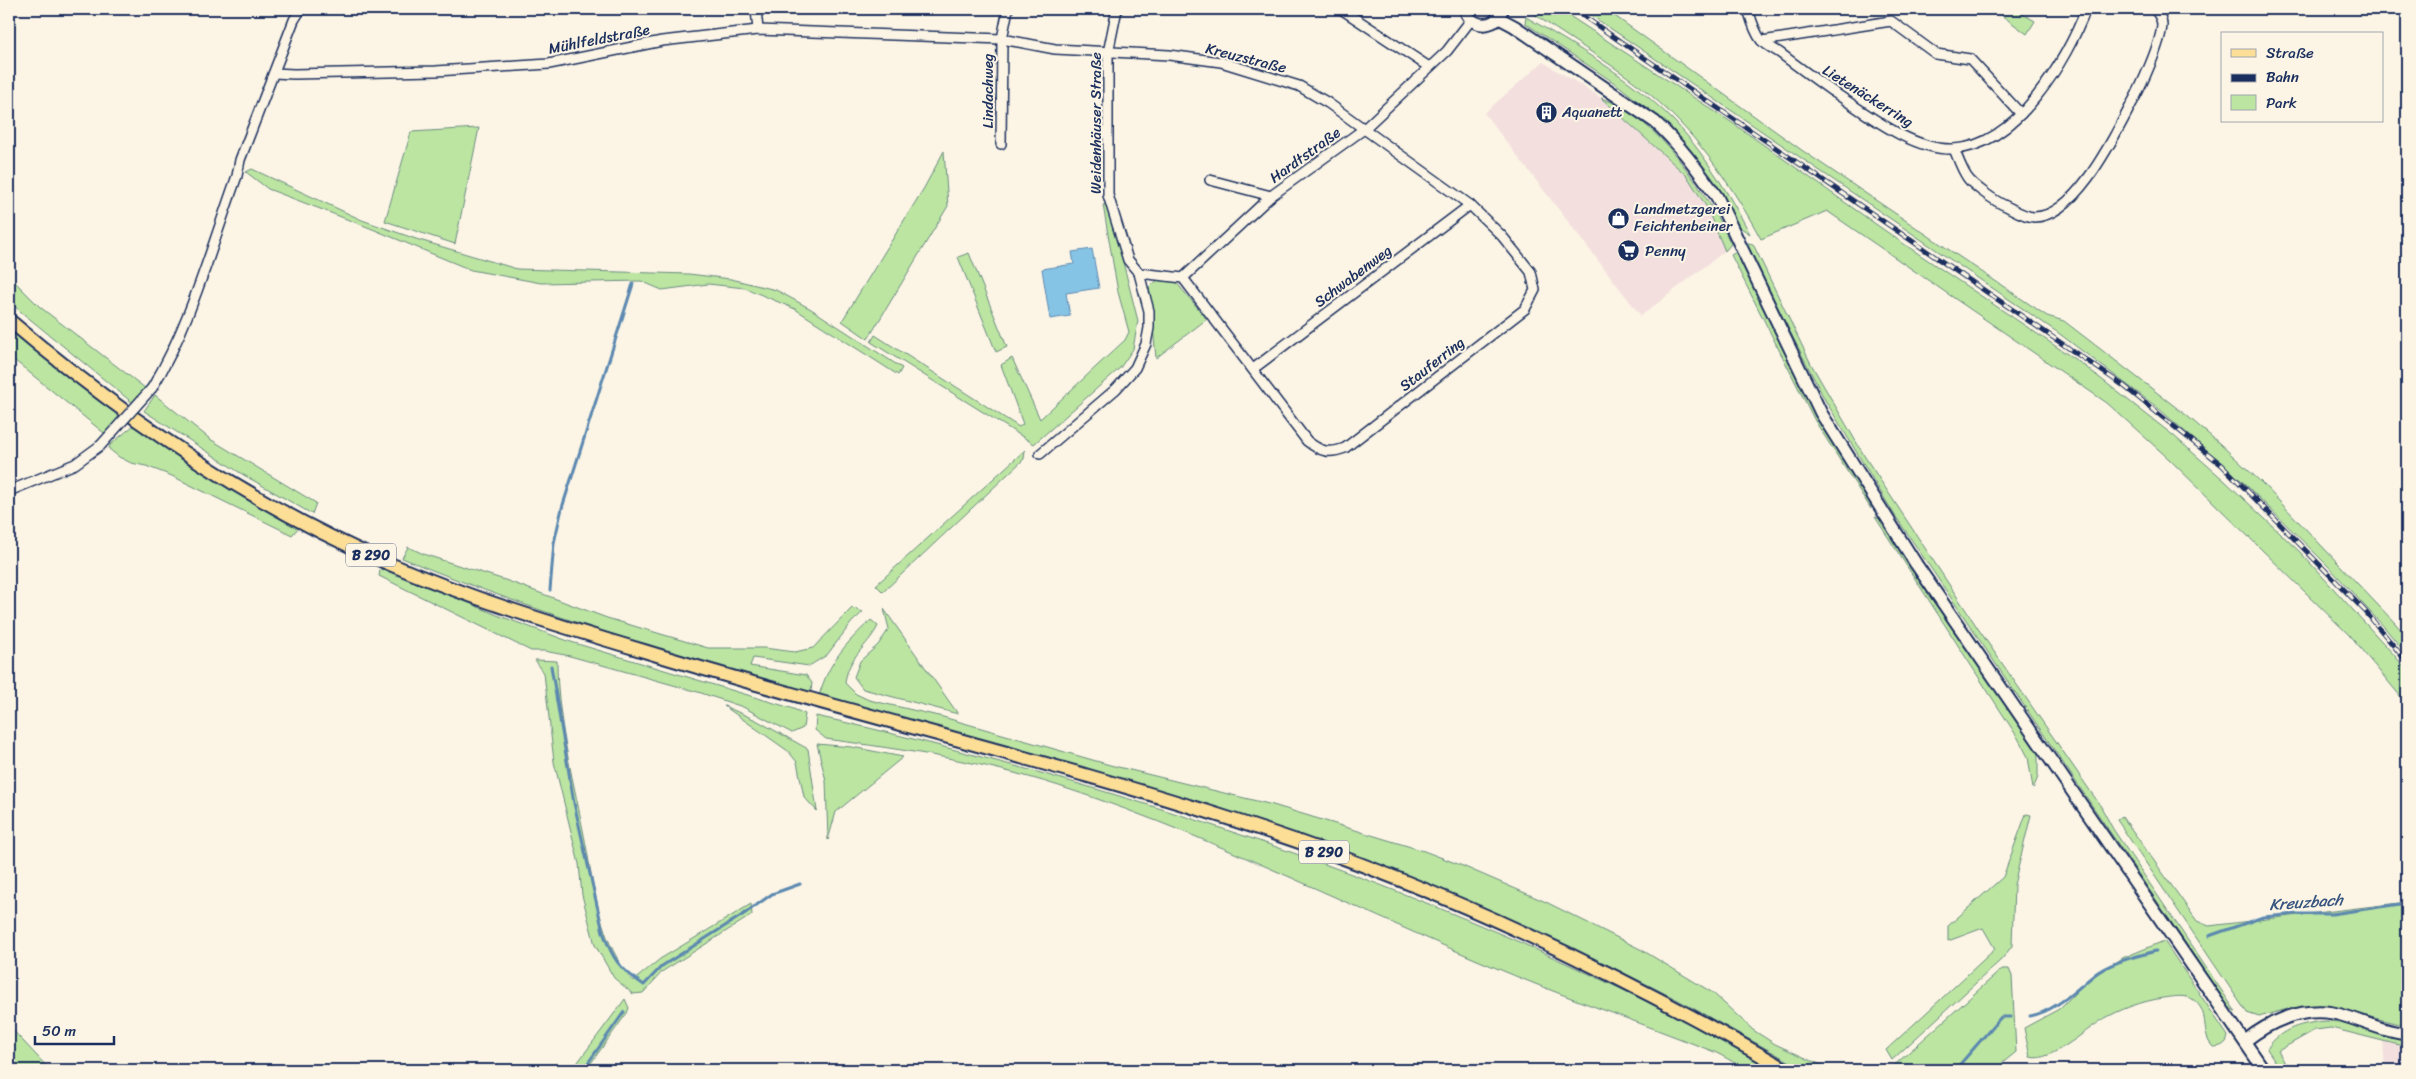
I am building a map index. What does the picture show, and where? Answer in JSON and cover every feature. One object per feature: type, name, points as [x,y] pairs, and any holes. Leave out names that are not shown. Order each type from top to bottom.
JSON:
[{"type":"main road","name":"B 290","points":[[9,320],[108,400],[179,450],[245,490],[330,536],[382,561],[453,590],[542,620],[782,692],[1113,784],[1246,824],[1415,885],[1561,949],[1702,1021],[1786,1070]]},
{"type":"street","points":[[9,491],[75,464],[101,445],[152,388],[166,365],[185,320],[237,176],[240,160],[301,9]]},
{"type":"street","points":[[756,9],[758,30]]},
{"type":"street","name":"Lindachweg","points":[[1001,144],[1002,39],[1008,9]]},
{"type":"street","name":"Weidenhäuser Straße","points":[[1040,454],[1116,389],[1135,368],[1146,344],[1149,328],[1149,311],[1139,273],[1128,260],[1108,195],[1108,53],[1117,9]]},
{"type":"street","points":[[1341,9],[1429,68]]},
{"type":"street","points":[[1465,9],[1472,20],[1484,25],[1490,24],[1501,13],[1655,122],[1683,152],[1716,197],[1822,413],[1916,564],[2264,1070]]},
{"type":"street","name":"Lietenäckerring","points":[[1748,9],[1754,27],[1762,41],[1890,129],[1914,140],[1954,149],[1987,140],[2020,114],[2043,88],[2064,56],[2086,9]]},
{"type":"street","points":[[1954,149],[1967,178],[2001,204],[2033,217],[2050,214],[2066,202],[2085,182],[2105,156],[2129,110],[2162,25],[2160,15],[2154,9]]},
{"type":"street","name":"Hardtstraße","points":[[1183,278],[1271,196],[1364,129],[1447,51],[1472,20]]},
{"type":"street","points":[[1762,41],[1891,21],[1936,54],[1970,59],[2020,114]]},
{"type":"street","name":"Mühlfeldstraße","points":[[274,72],[294,74],[436,71],[549,64],[662,41],[758,30],[1002,39],[1055,48],[1108,53]]},
{"type":"street","name":"Kreuzstraße","points":[[1108,53],[1169,55],[1221,62],[1257,72],[1299,86],[1328,103],[1364,129]]},
{"type":"street","name":"Stauferring","points":[[1183,278],[1307,441],[1317,450],[1330,453],[1345,448],[1525,309],[1535,290],[1531,272],[1502,236],[1470,205],[1364,129]]},
{"type":"street","points":[[1210,180],[1271,196]]},
{"type":"street","name":"Schwabenweg","points":[[1253,369],[1470,205]]},
{"type":"street","points":[[1139,273],[1183,278]]},
{"type":"street","points":[[2244,1041],[2271,1023],[2313,1012],[2333,1013],[2407,1034]]},
{"type":"shaded area","points":[[1543,62],[1597,95],[1687,176],[1706,206],[1725,251],[1641,316],[1484,113]]},
{"type":"shaded area","points":[[2383,1042],[2407,1047],[2407,1070],[2385,1070]]},
{"type":"green space","points":[[1527,9],[1559,9],[1734,124],[1904,244],[2082,364],[2174,436],[2300,552],[2396,657],[2407,671],[2407,704],[2349,635],[2169,459],[2107,403],[1827,211],[1761,239],[1709,157],[1694,138],[1660,103],[1599,57]]},
{"type":"green space","points":[[1582,9],[1605,9],[1803,151],[2047,316],[2064,321],[2186,415],[2262,483],[2395,623],[2407,637],[2407,655],[2328,566],[2244,483],[2158,408],[2057,332]]},
{"type":"green space","points":[[1993,9],[2021,13],[2035,21],[2027,34]]},
{"type":"green space","points":[[1526,17],[1620,76],[1670,117],[1682,129],[1714,172],[1750,234],[1735,224],[1660,119],[1619,86],[1525,23]]},
{"type":"green space","points":[[1601,98],[1621,107],[1641,121],[1660,138],[1678,159],[1709,202],[1721,224],[1731,244],[1725,251],[1706,206],[1687,176]]},
{"type":"green space","points":[[479,128],[455,244],[385,221],[411,132]]},
{"type":"green space","points":[[944,151],[948,206],[868,339],[842,321],[924,188]]},
{"type":"green space","points":[[252,169],[362,220],[416,239],[517,269],[689,274],[731,279],[776,290],[811,309],[902,368],[898,375],[795,309],[745,288],[708,284],[662,290],[641,281],[541,283],[471,270],[370,228],[268,189],[246,172]]},
{"type":"green space","points":[[1108,203],[1138,321],[1133,349],[1120,368],[1034,444],[871,342],[875,335],[1019,427],[1023,424],[1001,365],[1012,358],[1040,419],[1125,340],[1129,332],[1118,292],[1103,205]]},
{"type":"green space","points":[[1744,242],[1753,244],[1811,364],[1865,457],[1979,630],[2100,805],[2113,829],[2236,1012],[2229,1007],[1894,514],[1825,400]]},
{"type":"green space","points":[[1738,251],[1869,500],[1871,509],[1815,421],[1731,255]]},
{"type":"green space","points":[[969,253],[1007,347],[996,352],[958,257]]},
{"type":"green space","points":[[9,276],[40,307],[145,388],[134,404],[9,302]]},
{"type":"green space","points":[[1158,280],[1175,281],[1207,319],[1156,358],[1149,287]]},
{"type":"green space","points":[[9,330],[122,418],[104,433],[9,356]]},
{"type":"green space","points":[[155,395],[210,439],[316,503],[312,514],[242,474],[144,411]]},
{"type":"green space","points":[[134,425],[176,454],[300,526],[292,535],[172,476],[146,466],[131,463],[119,457],[109,449],[110,445]]},
{"type":"green space","points":[[1025,450],[1024,459],[883,592],[876,585]]},
{"type":"green space","points":[[1875,517],[1884,520],[2038,753],[2038,777],[2033,789],[2028,757],[2018,738]]},
{"type":"green space","points":[[408,547],[426,555],[508,581],[607,618],[708,648],[764,648],[795,652],[813,648],[852,608],[863,612],[852,622],[827,655],[809,666],[753,658],[750,666],[806,675],[812,683],[811,691],[789,689],[642,644],[497,595],[402,558]]},
{"type":"green space","points":[[381,565],[497,615],[571,642],[791,708],[805,714],[803,728],[792,733],[743,707],[698,692],[570,656],[544,651],[531,651],[379,576]]},
{"type":"green space","points":[[884,609],[958,714],[863,689],[854,677],[860,661],[878,645],[889,629]]},
{"type":"green space","points":[[871,620],[878,626],[854,659],[845,683],[856,694],[869,700],[943,717],[1110,765],[1273,805],[1424,851],[1458,864],[1546,902],[1642,950],[1713,993],[1753,1030],[1775,1044],[1832,1070],[1805,1070],[1678,1000],[1610,966],[1426,884],[1194,801],[1045,756],[819,696],[827,673],[839,654]]},
{"type":"green space","points":[[535,660],[557,661],[562,725],[592,881],[605,931],[621,965],[629,977],[633,981],[660,959],[751,904],[752,915],[663,971],[643,993],[633,994],[614,978],[595,945],[582,895],[579,864],[554,762],[544,673]]},
{"type":"green space","points":[[724,706],[756,720],[808,749],[817,811],[804,797],[797,762],[788,751]]},
{"type":"green space","points":[[816,716],[929,743],[1103,791],[1286,850],[1347,872],[1467,919],[1589,974],[1683,1019],[1774,1070],[1748,1069],[1712,1051],[1513,975],[1256,862],[1126,809],[1030,777],[972,763],[826,739],[815,730]]},
{"type":"green space","points":[[817,744],[852,747],[903,757],[836,812],[828,840],[826,781]]},
{"type":"green space","points":[[2026,814],[2031,815],[2014,885],[2012,946],[2002,959],[1892,1060],[1886,1050],[1995,949],[1983,928],[1948,941],[1948,926],[2003,877]]},
{"type":"green space","points":[[2122,816],[2197,921],[2209,926],[2407,902],[2407,1026],[2330,1007],[2291,1008],[2259,1017],[2247,1013],[2117,820]]},
{"type":"green space","points":[[2164,941],[2228,1036],[2223,1045],[2213,1047],[2209,1042],[2203,1013],[2196,1002],[2187,997],[2178,996],[2147,1001],[2124,1009],[2109,1016],[2049,1055],[2039,1058],[2030,1057],[2024,1028],[2059,1009],[2087,981],[2120,959]]},
{"type":"green space","points":[[2002,969],[2009,969],[2012,976],[2016,1052],[1994,1070],[1889,1070]]},
{"type":"green space","points":[[625,999],[629,1008],[627,1013],[586,1070],[572,1070]]},
{"type":"green space","points":[[2341,1022],[2407,1039],[2407,1047],[2331,1028],[2315,1030],[2278,1051],[2289,1070],[2281,1070],[2267,1049],[2272,1042],[2285,1031],[2309,1023]]},
{"type":"green space","points":[[9,1026],[50,1070],[9,1070]]},
{"type":"water","points":[[1092,249],[1099,288],[1066,293],[1070,316],[1050,319],[1042,269],[1074,264],[1072,252]]},
{"type":"waterway","points":[[550,590],[554,543],[562,508],[633,284]]},
{"type":"waterway","points":[[551,666],[574,803],[603,932],[614,957],[628,973],[644,985],[662,966],[772,894],[800,884]]},
{"type":"waterway","name":"Kreuzbach","points":[[2209,936],[2263,917],[2296,914],[2332,914],[2407,903]]},
{"type":"waterway","name":"Kreuzbach","points":[[2030,1016],[2049,1010],[2105,968],[2126,959],[2156,951]]},
{"type":"waterway","points":[[583,1070],[624,1012]]},
{"type":"waterway","name":"Kreuzbach","points":[[1955,1070],[2001,1017],[2011,1017]]},
{"type":"railway","points":[[1573,9],[2124,386],[2222,465],[2365,611],[2407,662]]},
{"type":"place","name":"Aquanett","points":[[1546,112]]},
{"type":"place","name":"Landmetzgerei Feichtenbeiner","points":[[1618,218]]},
{"type":"place","name":"Penny","points":[[1629,251]]}]
